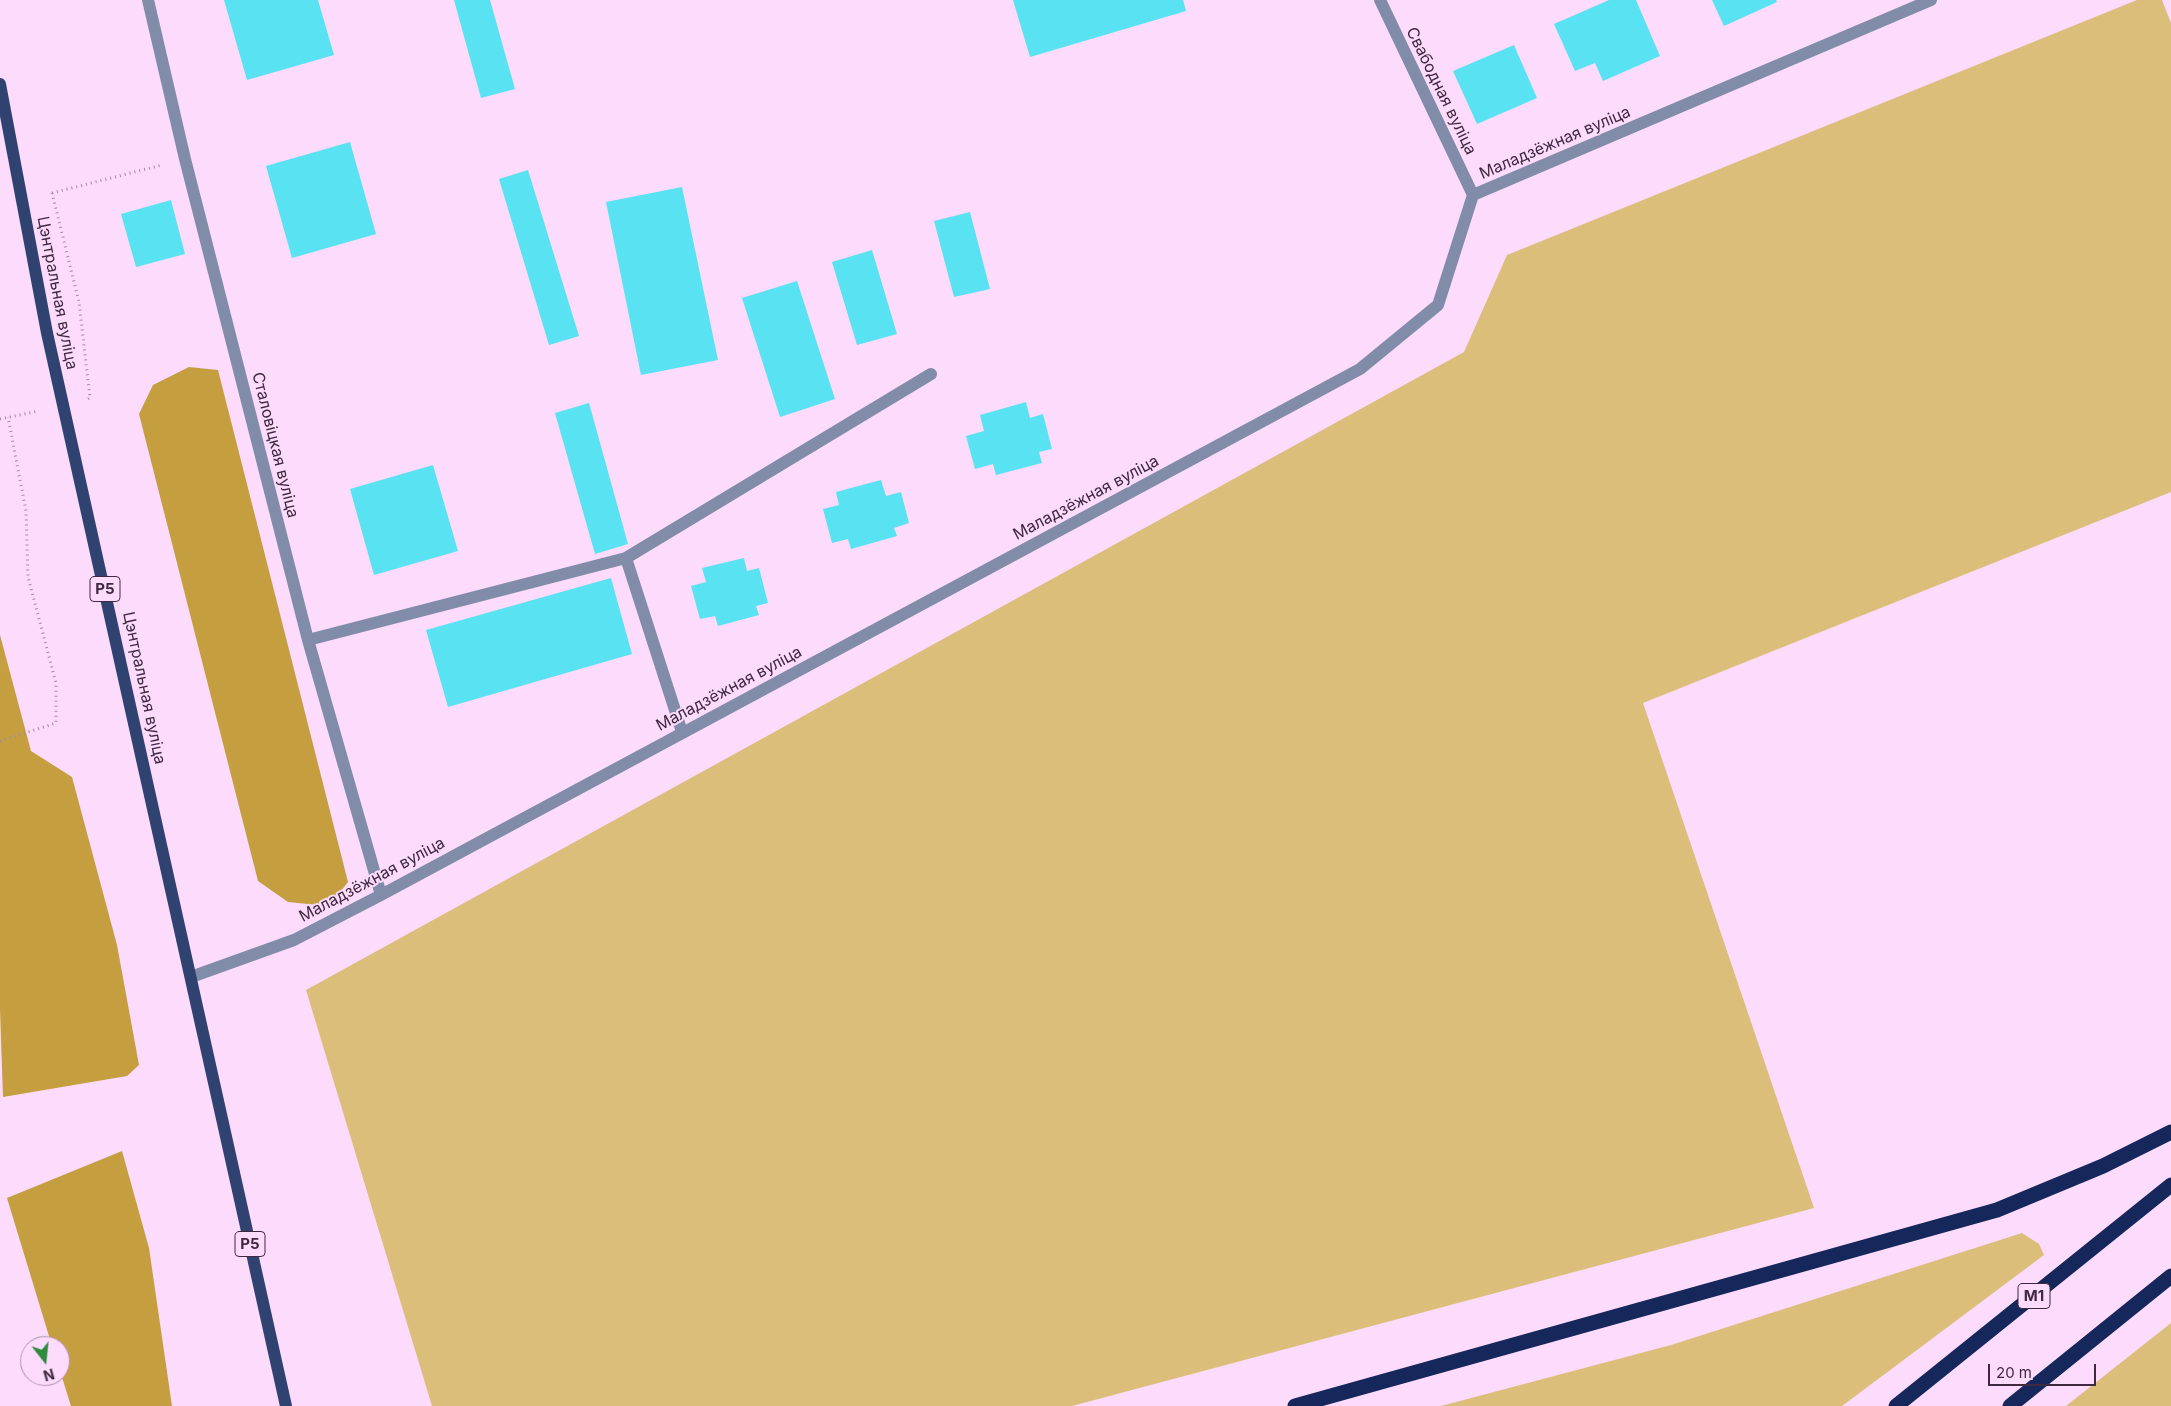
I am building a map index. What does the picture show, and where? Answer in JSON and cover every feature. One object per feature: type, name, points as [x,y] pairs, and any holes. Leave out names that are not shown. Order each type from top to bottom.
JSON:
[{"type":"highway","points":[[1295,1406],[1997,1210],[2103,1166],[2171,1132]]},
{"type":"highway","name":"М1","points":[[1896,1406],[2171,1185]]},
{"type":"highway","points":[[2010,1406],[2171,1276]]},
{"type":"main road","name":"Цэнтральная вуліца","points":[[0,84],[47,333],[286,1406]]},
{"type":"street","name":"Сталовіцкая вуліца","points":[[148,0],[185,159],[308,640],[381,895]]},
{"type":"street","name":"Свабодная вуліца","points":[[1380,0],[1473,195]]},
{"type":"street","name":"Маладзёжная вуліца","points":[[191,977],[294,940],[381,895],[1360,369],[1438,306],[1473,195],[1931,0]]},
{"type":"street","points":[[308,640],[626,558],[931,374]]},
{"type":"street","points":[[626,558],[682,732]]},
{"type":"path","points":[[22,201],[185,159]]},
{"type":"path","points":[[0,418],[65,407],[90,398],[79,302],[52,194]]},
{"type":"path","points":[[0,742],[56,723],[56,683],[28,577],[26,511],[8,417]]},
{"type":"shaded area","points":[[2137,0],[2162,0],[2171,23],[2171,492],[1643,703],[1814,1208],[1072,1406],[432,1406],[306,990],[1464,352],[1507,255]]},
{"type":"shaded area","points":[[189,367],[218,370],[348,882],[337,896],[318,905],[288,902],[258,881],[139,414],[153,385]]},
{"type":"shaded area","points":[[0,635],[31,751],[72,777],[117,945],[139,1065],[127,1076],[3,1097],[0,1009]]},
{"type":"shaded area","points":[[122,1151],[149,1248],[172,1406],[71,1406],[65,1386],[70,1386],[70,1336],[49,1336],[7,1198]]},
{"type":"shaded area","points":[[2022,1233],[2039,1244],[2044,1255],[1842,1406],[1441,1406],[1671,1345]]},
{"type":"shaded area","points":[[2171,1323],[2171,1406],[2066,1406]]},
{"type":"building","points":[[224,0],[318,0],[334,55],[247,80]]},
{"type":"building","points":[[454,0],[490,0],[515,89],[481,98]]},
{"type":"building","points":[[1013,0],[1183,0],[1186,11],[1030,57]]},
{"type":"building","points":[[1609,0],[1636,0],[1660,56],[1603,81],[1595,63],[1575,71],[1554,24]]},
{"type":"building","points":[[1712,0],[1776,0],[1777,2],[1724,26]]},
{"type":"building","points":[[1514,45],[1537,98],[1477,124],[1453,71]]},
{"type":"building","points":[[350,142],[376,234],[292,258],[266,166]]},
{"type":"building","points":[[528,170],[579,336],[549,345],[499,179]]},
{"type":"building","points":[[682,187],[718,360],[641,375],[606,202]]},
{"type":"building","points":[[171,200],[185,254],[136,267],[121,214]]},
{"type":"building","points":[[970,212],[990,289],[954,297],[934,221]]},
{"type":"building","points":[[872,250],[897,334],[857,345],[832,262]]},
{"type":"building","points":[[797,281],[835,399],[780,417],[742,298]]},
{"type":"building","points":[[1026,402],[1030,418],[1043,414],[1052,449],[1039,452],[1042,463],[996,475],[993,464],[975,469],[966,436],[984,431],[980,415]]},
{"type":"building","points":[[589,403],[628,544],[595,554],[555,413]]},
{"type":"building","points":[[433,465],[458,551],[374,575],[350,489]]},
{"type":"building","points":[[881,480],[886,496],[901,492],[909,523],[894,528],[897,536],[851,549],[848,539],[832,543],[823,509],[839,505],[836,492]]},
{"type":"building","points":[[744,558],[747,571],[759,568],[768,603],[756,606],[759,615],[718,626],[715,616],[700,619],[691,586],[706,582],[702,568]]},
{"type":"building","points":[[611,578],[632,654],[448,707],[426,630]]}]
